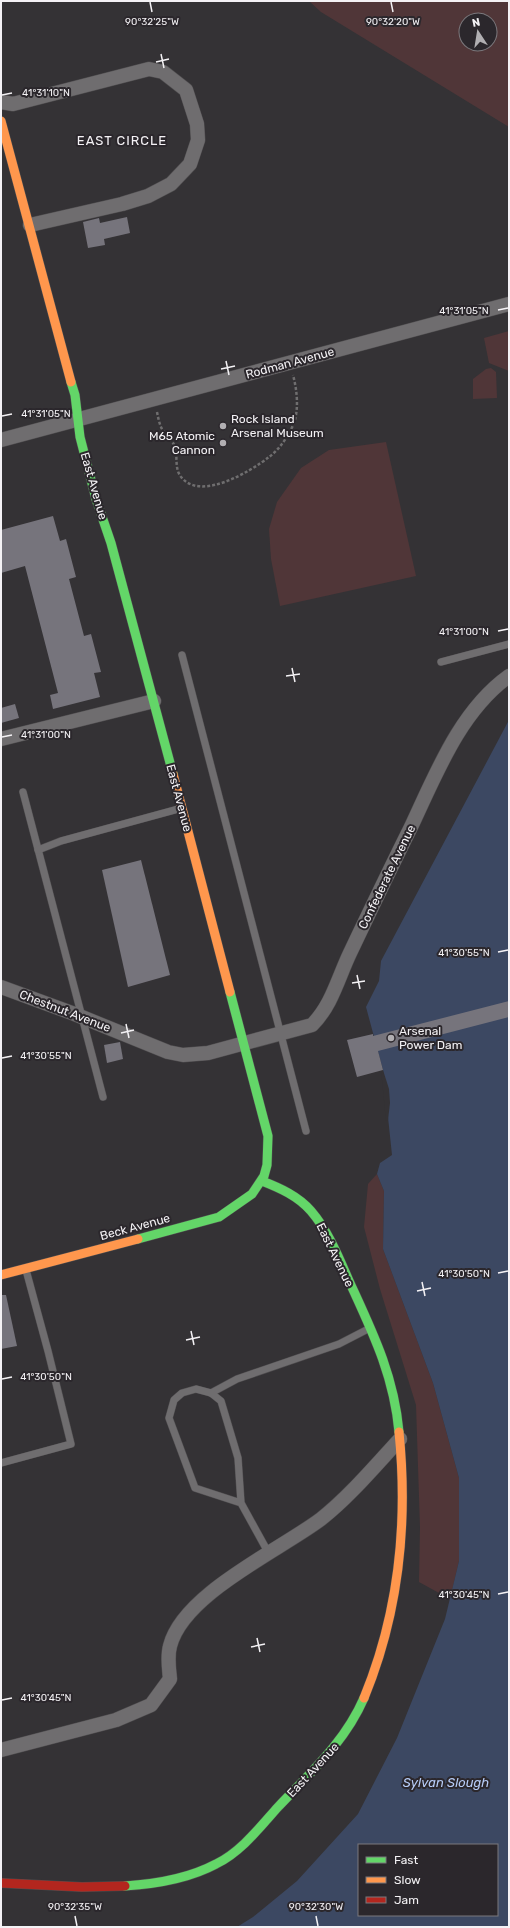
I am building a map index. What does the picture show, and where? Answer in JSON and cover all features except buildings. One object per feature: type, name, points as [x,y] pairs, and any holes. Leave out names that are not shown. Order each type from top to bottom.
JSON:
[{"type":"street","points":[[1,102],[13,104],[148,69],[163,72],[186,90],[197,124],[198,140],[190,164],[171,184],[148,196],[122,204],[30,225]]},
{"type":"street","name":"East Avenue","points":[[1,121],[75,395],[80,437],[96,499],[111,543],[154,701],[268,1136],[268,1160],[262,1181],[275,1185],[302,1201],[314,1212],[326,1233],[370,1328],[393,1388],[398,1411],[400,1439],[404,1462],[402,1535],[394,1600],[386,1635],[363,1702],[343,1737],[322,1761],[235,1850],[216,1864],[204,1870],[174,1879],[146,1885],[87,1887],[1,1883]]},
{"type":"street","name":"Rodman Avenue","points":[[1,440],[509,304]]},
{"type":"street","name":"Confederate Avenue","points":[[244,1043],[312,1025],[321,1015],[331,998],[347,959],[408,832],[456,737],[480,702],[509,676]]},
{"type":"street","points":[[1,739],[154,701]]},
{"type":"street","name":"Chestnut Avenue","points":[[1,987],[168,1052],[183,1055],[208,1053],[244,1043]]},
{"type":"street","name":"Beck Avenue","points":[[1,1275],[219,1217],[248,1200],[257,1190],[262,1181]]},
{"type":"street","points":[[1,1750],[116,1720],[151,1705],[170,1679],[168,1656],[170,1645],[182,1620],[194,1607],[268,1552],[321,1519],[367,1475],[400,1439]]},
{"type":"lane","points":[[441,662],[509,644]]},
{"type":"lane","points":[[182,655],[279,1034],[306,1131]]},
{"type":"lane","points":[[23,792],[103,1097]]},
{"type":"lane","points":[[38,850],[69,839],[182,808]]},
{"type":"lane","points":[[1,1463],[71,1444],[48,1351],[25,1268]]},
{"type":"lane","points":[[211,1393],[237,1379],[339,1344],[370,1328]]},
{"type":"lane","points":[[241,1504],[195,1488],[172,1430],[169,1418],[174,1400],[182,1393],[196,1389],[211,1393],[221,1401],[238,1458],[241,1504],[268,1552]]},
{"type":"path","points":[[154,399],[161,427],[174,445],[177,455],[177,471],[182,479],[195,485],[208,487],[223,483],[236,478],[270,456],[287,438],[294,422],[297,400],[296,387],[289,363]]},
{"type":"shaded area","points":[[309,1],[509,1],[509,127],[321,12]]},
{"type":"shaded area","points":[[509,331],[509,371],[489,363],[484,338]]},
{"type":"shaded area","points":[[491,368],[496,372],[497,398],[473,399],[473,379],[486,369]]},
{"type":"shaded area","points":[[386,442],[416,576],[280,606],[271,559],[269,529],[277,502],[301,468],[329,450]]},
{"type":"shaded area","points":[[377,1174],[384,1191],[383,1249],[433,1383],[459,1478],[459,1561],[450,1599],[419,1582],[420,1527],[416,1405],[380,1289],[364,1227],[368,1184]]},
{"type":"water","name":"Sylvan Slough","points":[[509,720],[509,1927],[237,1927],[253,1917],[297,1881],[358,1814],[397,1738],[445,1619],[459,1561],[459,1478],[433,1383],[383,1249],[384,1191],[377,1174],[380,1163],[392,1155],[383,1070],[366,1007],[379,981],[381,961]]},
{"type":"pier","points":[[381,1070],[383,1070],[389,1089],[390,1103],[388,1120],[386,1121]]},
{"type":"traffic: fast","points":[[71,382],[75,395],[80,437],[96,499],[111,543],[173,774]]},
{"type":"traffic: fast","points":[[138,1239],[219,1217],[252,1194],[264,1176],[267,1165],[268,1136],[230,992]]},
{"type":"traffic: fast","points":[[262,1181],[282,1190],[300,1201],[311,1211],[328,1236],[367,1320],[381,1355],[392,1392],[399,1432]]},
{"type":"traffic: fast","points":[[125,1886],[148,1884],[183,1877],[216,1864],[234,1853],[315,1769],[337,1743],[347,1729],[364,1698]]},
{"type":"traffic: slow","points":[[1,121],[71,382]]},
{"type":"traffic: slow","points":[[173,774],[230,992]]},
{"type":"traffic: slow","points":[[1,1275],[138,1239]]},
{"type":"traffic: slow","points":[[364,1698],[386,1633],[398,1567],[402,1500],[402,1466],[399,1432]]},
{"type":"traffic: jam","points":[[1,1883],[82,1887],[125,1886]]},
{"type":"place","name":"Rock Island Arsenal Museum","points":[[223,426]]},
{"type":"place","name":"M65 Atomic Cannon","points":[[223,443]]},
{"type":"place","name":"Arsenal Power Dam","points":[[391,1038]]},
{"type":"district","name":"EAST CIRCLE","points":[[122,140]]}]
